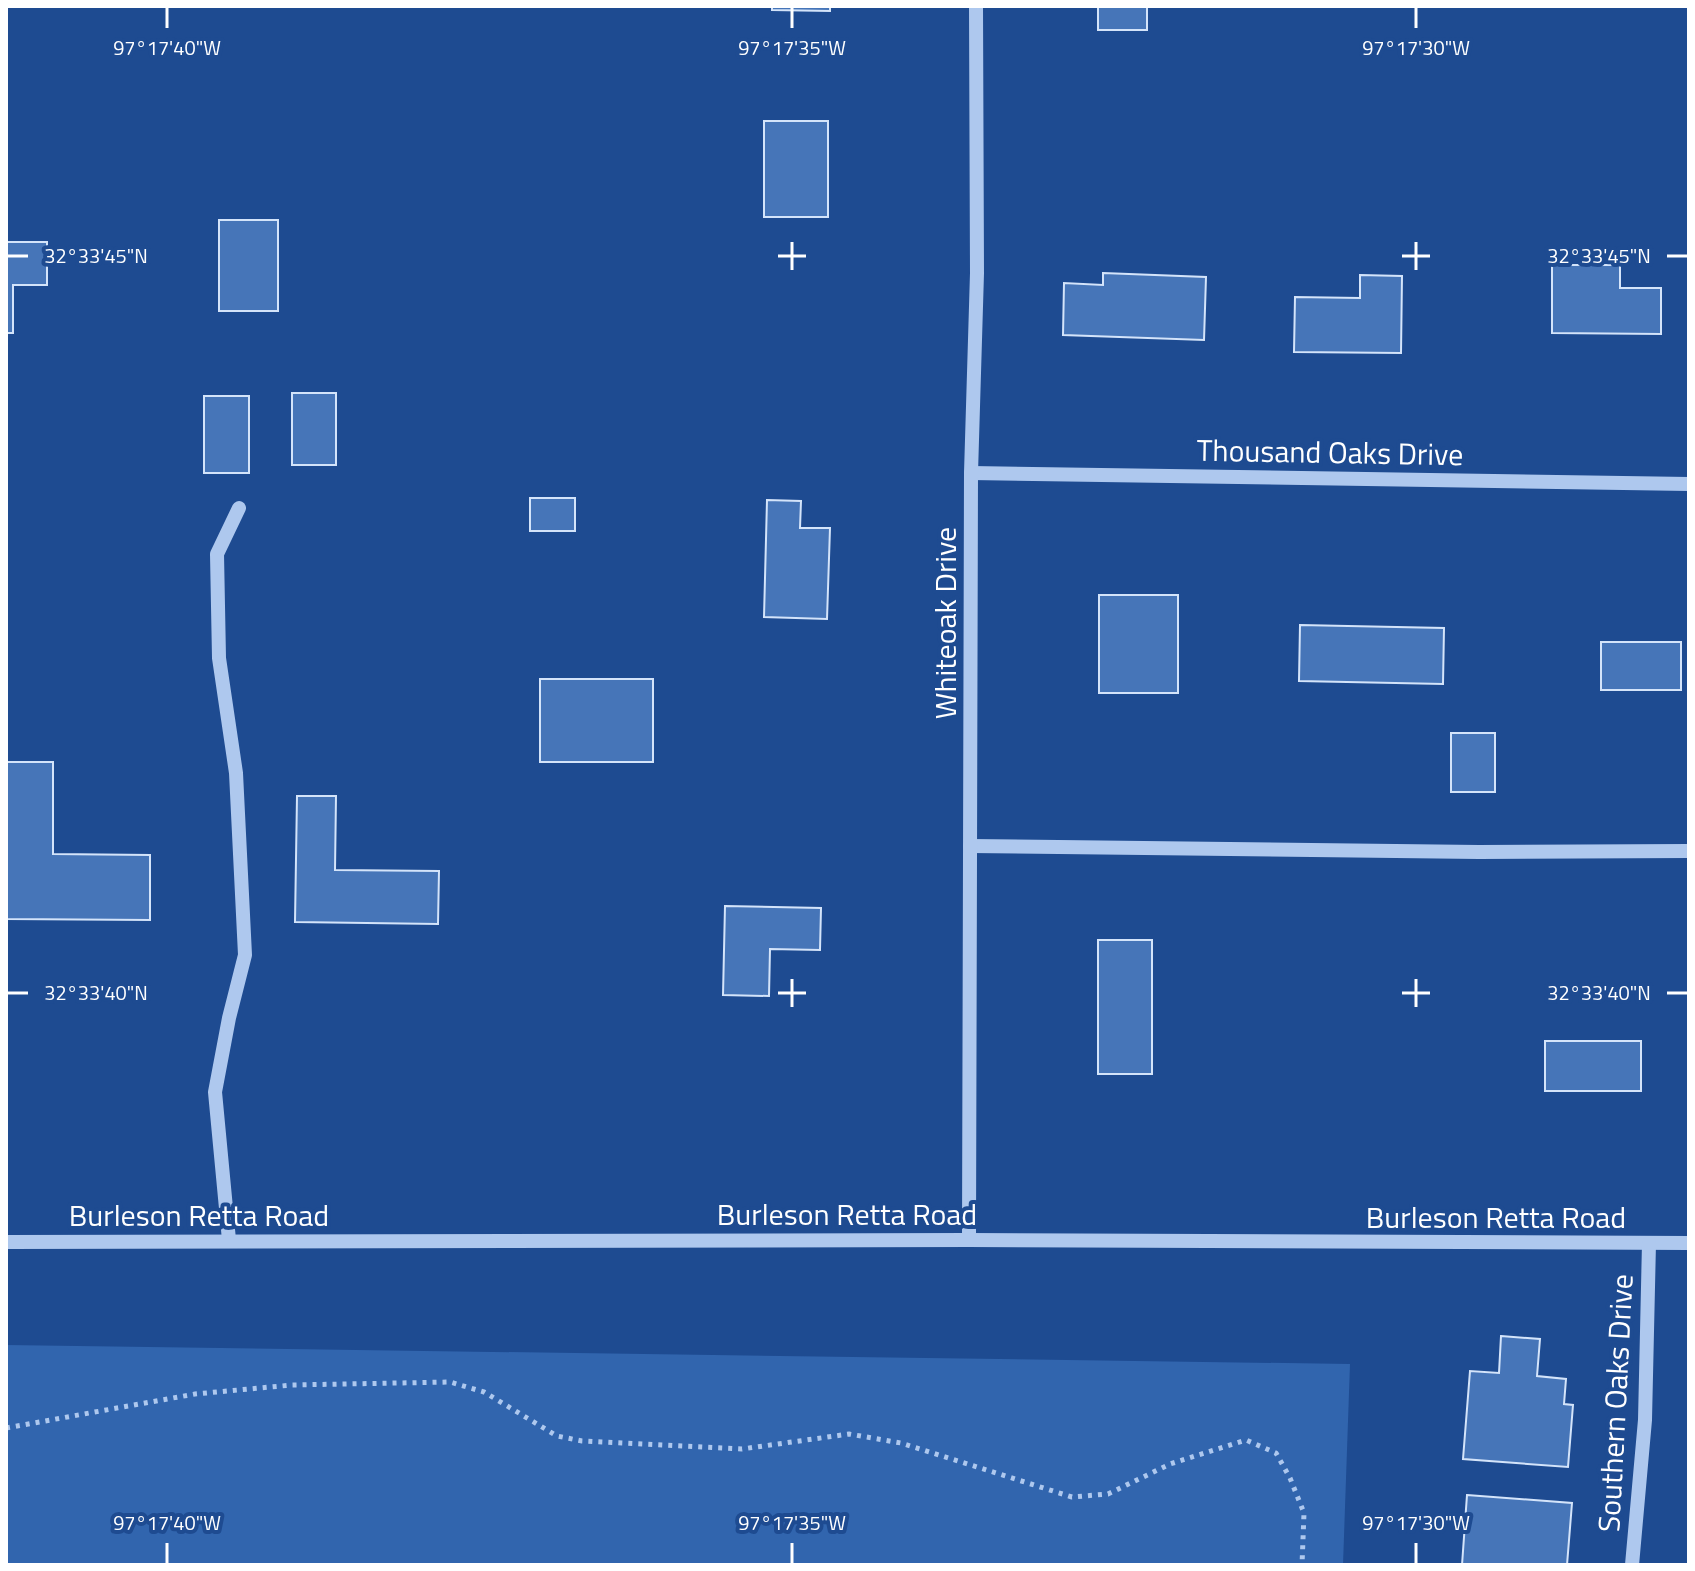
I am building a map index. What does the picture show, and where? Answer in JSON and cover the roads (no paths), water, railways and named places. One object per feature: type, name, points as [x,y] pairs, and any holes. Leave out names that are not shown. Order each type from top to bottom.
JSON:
[{"type":"street","name":"Whiteoak Drive","points":[[969,1240],[971,473],[977,273],[976,6]]},
{"type":"street","name":"Thousand Oaks Drive","points":[[971,473],[1689,484]]},
{"type":"street","points":[[229,1240],[215,1092],[245,955],[236,773],[219,658],[217,554],[239,508]]},
{"type":"street","points":[[970,846],[1689,851]]},
{"type":"street","name":"Burleson Retta Road","points":[[6,1242],[969,1240],[1689,1243]]},
{"type":"street","name":"Southern Oaks Drive","points":[[1632,1565],[1645,1420],[1649,1243]]}]
